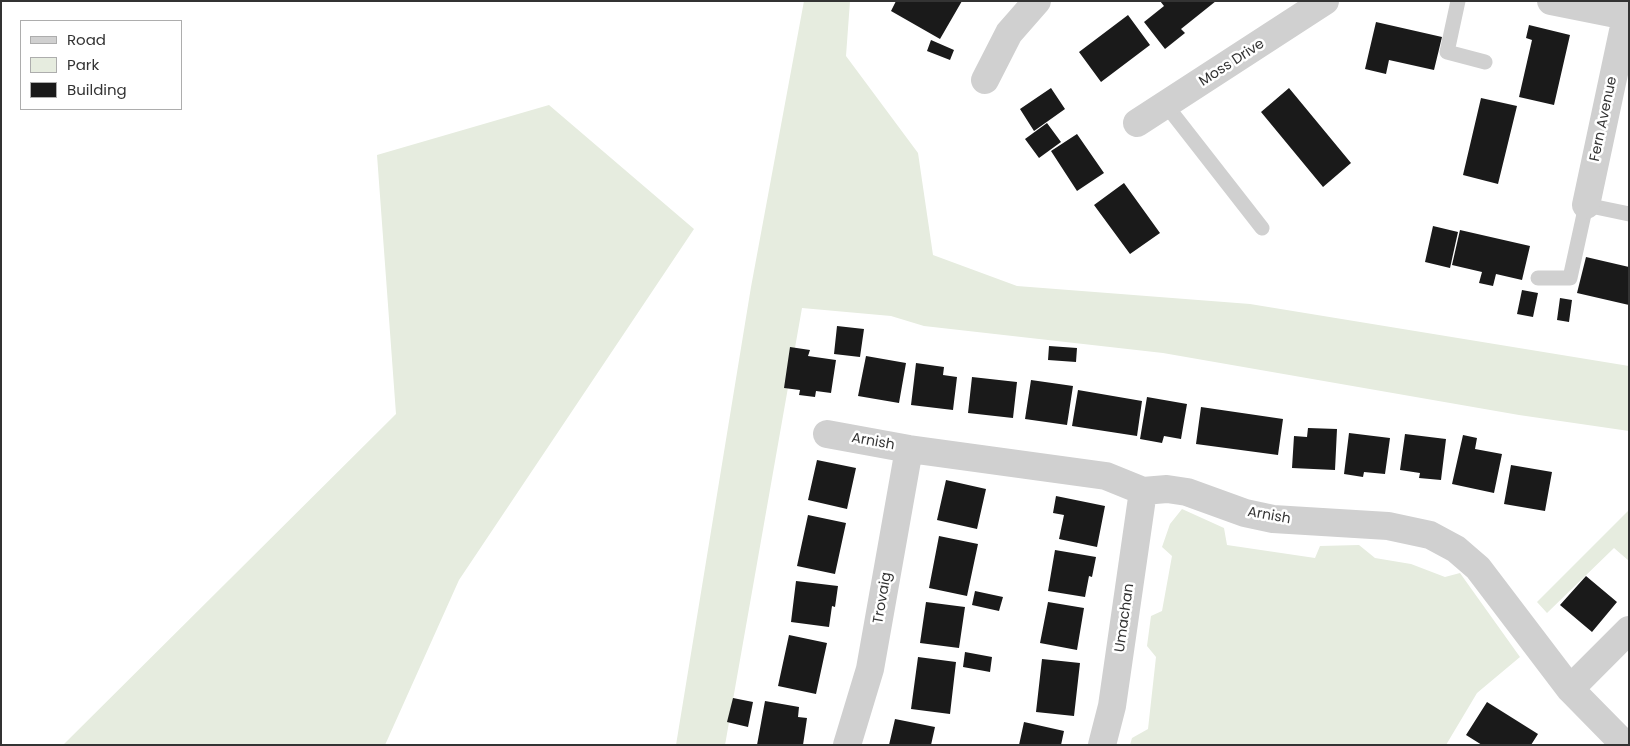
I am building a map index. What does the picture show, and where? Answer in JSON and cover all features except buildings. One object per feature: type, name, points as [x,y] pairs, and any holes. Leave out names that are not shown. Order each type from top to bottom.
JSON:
[{"type":"street","points":[[985,80],[1009,34],[1037,1]]},
{"type":"street","points":[[1551,1],[1627,10]]},
{"type":"street","name":"Moss Drive","points":[[1137,123],[1313,4]]},
{"type":"street","name":"Fern Avenue","points":[[1586,205],[1623,60],[1627,10]]},
{"type":"street","name":"Arnish","points":[[827,434],[909,449],[1106,476],[1143,491],[1168,489],[1187,492],[1244,513],[1273,519],[1388,526],[1430,535],[1456,549],[1478,568],[1570,689],[1625,745]]},
{"type":"street","name":"Trovaig","points":[[847,745],[870,669],[909,449]]},
{"type":"street","name":"Umachan","points":[[1102,745],[1112,706],[1143,491]]},
{"type":"street","points":[[1570,689],[1629,630]]},
{"type":"lane","points":[[1458,1],[1447,52],[1485,62]]},
{"type":"lane","points":[[1166,105],[1262,228]]},
{"type":"lane","points":[[1538,278],[1570,278],[1586,205],[1629,214]]},
{"type":"green space","points":[[804,1],[850,1],[846,56],[918,153],[933,255],[1017,286],[1250,304],[1629,366],[1629,431],[1519,415],[1163,353],[924,326],[891,316],[802,308],[725,745],[676,745],[751,287]]},
{"type":"green space","points":[[549,105],[694,229],[459,580],[385,745],[63,745],[396,414],[377,155]]},
{"type":"green space","points":[[1182,509],[1224,528],[1227,545],[1315,558],[1320,546],[1359,545],[1375,558],[1411,564],[1445,577],[1460,573],[1520,657],[1477,693],[1446,745],[1130,745],[1132,738],[1148,729],[1156,657],[1147,646],[1151,616],[1162,611],[1172,556],[1162,547],[1170,524]]},
{"type":"green space","points":[[1629,510],[1629,561],[1614,548],[1547,613],[1537,602]]}]
